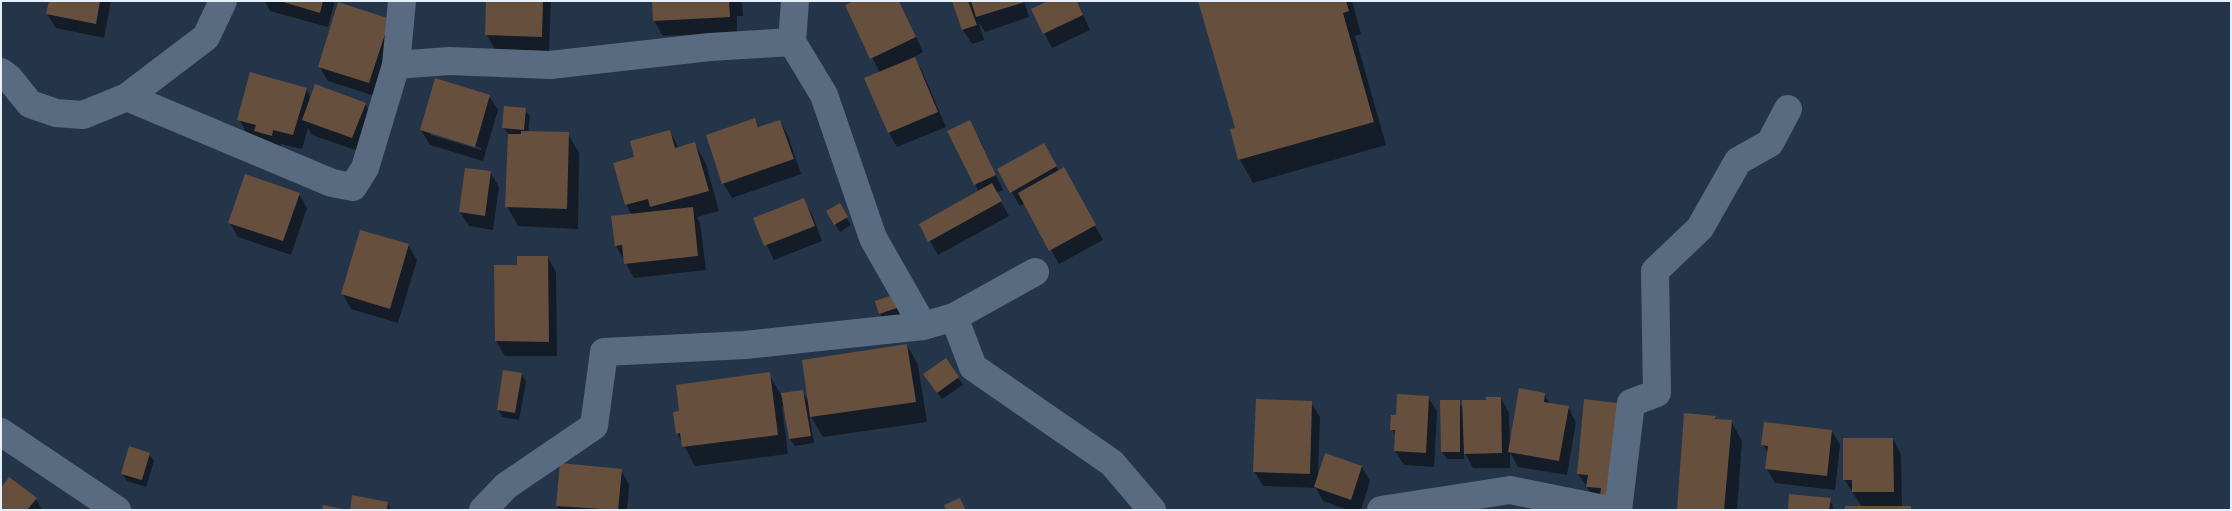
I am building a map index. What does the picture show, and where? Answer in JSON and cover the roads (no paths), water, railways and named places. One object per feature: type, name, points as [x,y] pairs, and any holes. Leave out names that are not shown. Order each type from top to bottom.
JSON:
[{"type":"street","points":[[1,72],[9,78],[30,104],[56,113],[84,115],[127,97],[206,38],[223,1]]},
{"type":"street","points":[[127,97],[332,183],[353,186],[365,168],[396,65],[402,1]]},
{"type":"street","points":[[795,1],[792,42],[824,95],[872,238],[923,326]]},
{"type":"street","points":[[396,65],[449,61],[550,65],[710,47],[792,42]]},
{"type":"street","points":[[1618,510],[1631,403],[1657,393],[1655,271],[1700,228],[1738,161],[1770,143],[1788,109]]},
{"type":"street","points":[[483,510],[506,486],[594,426],[604,352],[745,345],[923,326],[954,317],[1035,272]]},
{"type":"street","points":[[954,317],[974,366],[1112,463],[1152,510]]},
{"type":"street","points":[[1,432],[117,510]]},
{"type":"street","points":[[1381,510],[1510,490],[1609,510]]}]
